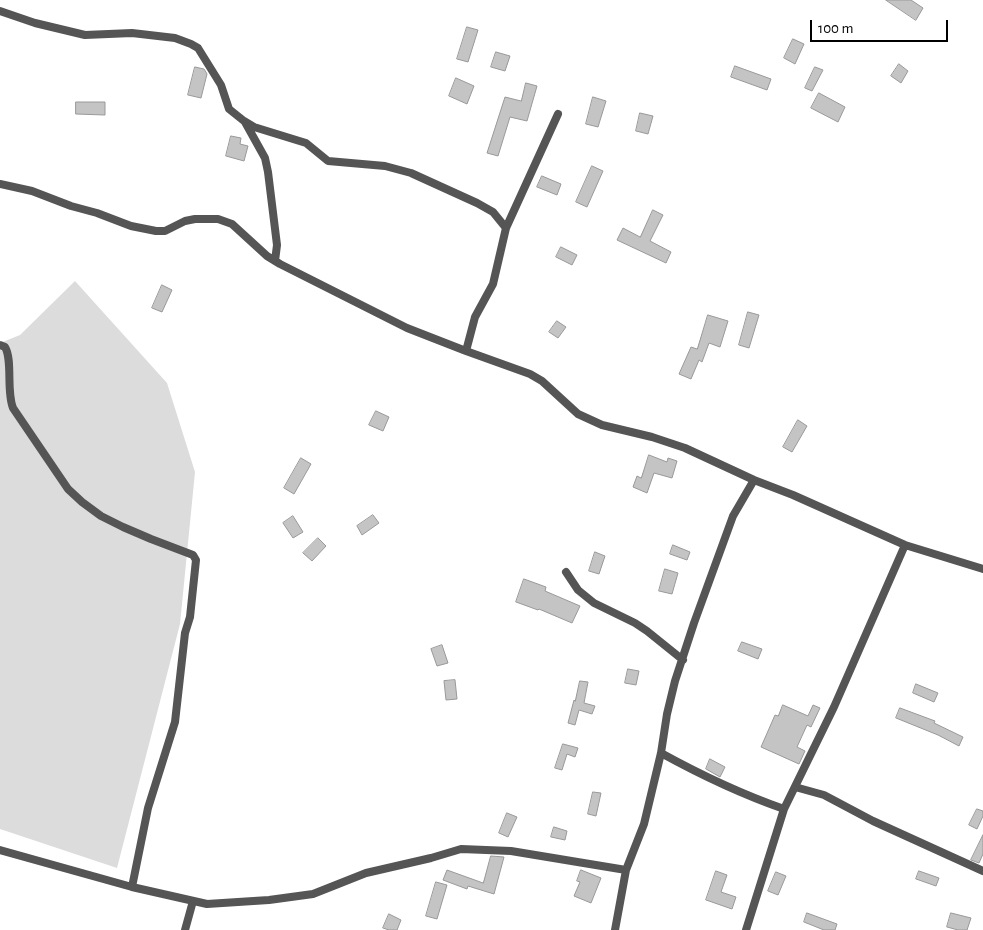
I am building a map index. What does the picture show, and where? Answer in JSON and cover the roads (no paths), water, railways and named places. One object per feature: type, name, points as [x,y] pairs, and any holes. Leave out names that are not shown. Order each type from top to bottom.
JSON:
[{"type":"street","points":[[0,11],[35,23],[85,35],[132,33],[175,38],[191,44],[198,48],[220,85],[229,109],[254,127],[306,143],[328,161],[385,166],[411,174],[493,212],[506,228]]},
{"type":"street","points":[[466,351],[475,317],[493,284],[506,228],[558,114]]},
{"type":"street","points":[[244,121],[264,158],[268,172],[278,245],[275,262]]},
{"type":"street","points":[[0,184],[32,191],[131,226],[150,230],[165,230],[185,221],[195,219],[218,219],[232,224],[275,262],[407,328],[530,374],[542,381],[578,414],[602,425],[652,437],[685,448],[905,545],[983,569]]},
{"type":"street","points":[[0,345],[5,347],[8,355],[10,393],[13,408],[68,489],[101,516],[151,539],[193,555],[195,558],[175,722],[148,808],[132,887]]},
{"type":"street","points":[[615,930],[626,870],[644,824],[675,682],[733,516],[754,480]]},
{"type":"street","points":[[746,930],[784,809],[834,707],[905,545]]},
{"type":"street","points":[[566,572],[578,590],[594,603],[635,623],[683,660]]},
{"type":"street","points":[[661,753],[694,771],[754,799],[784,809]]},
{"type":"street","points":[[795,787],[824,795],[873,821],[983,871]]},
{"type":"street","points":[[0,850],[132,887],[207,904],[269,900],[313,894],[366,873],[461,849],[511,851],[626,870]]},
{"type":"street","points":[[185,930],[193,901]]}]
